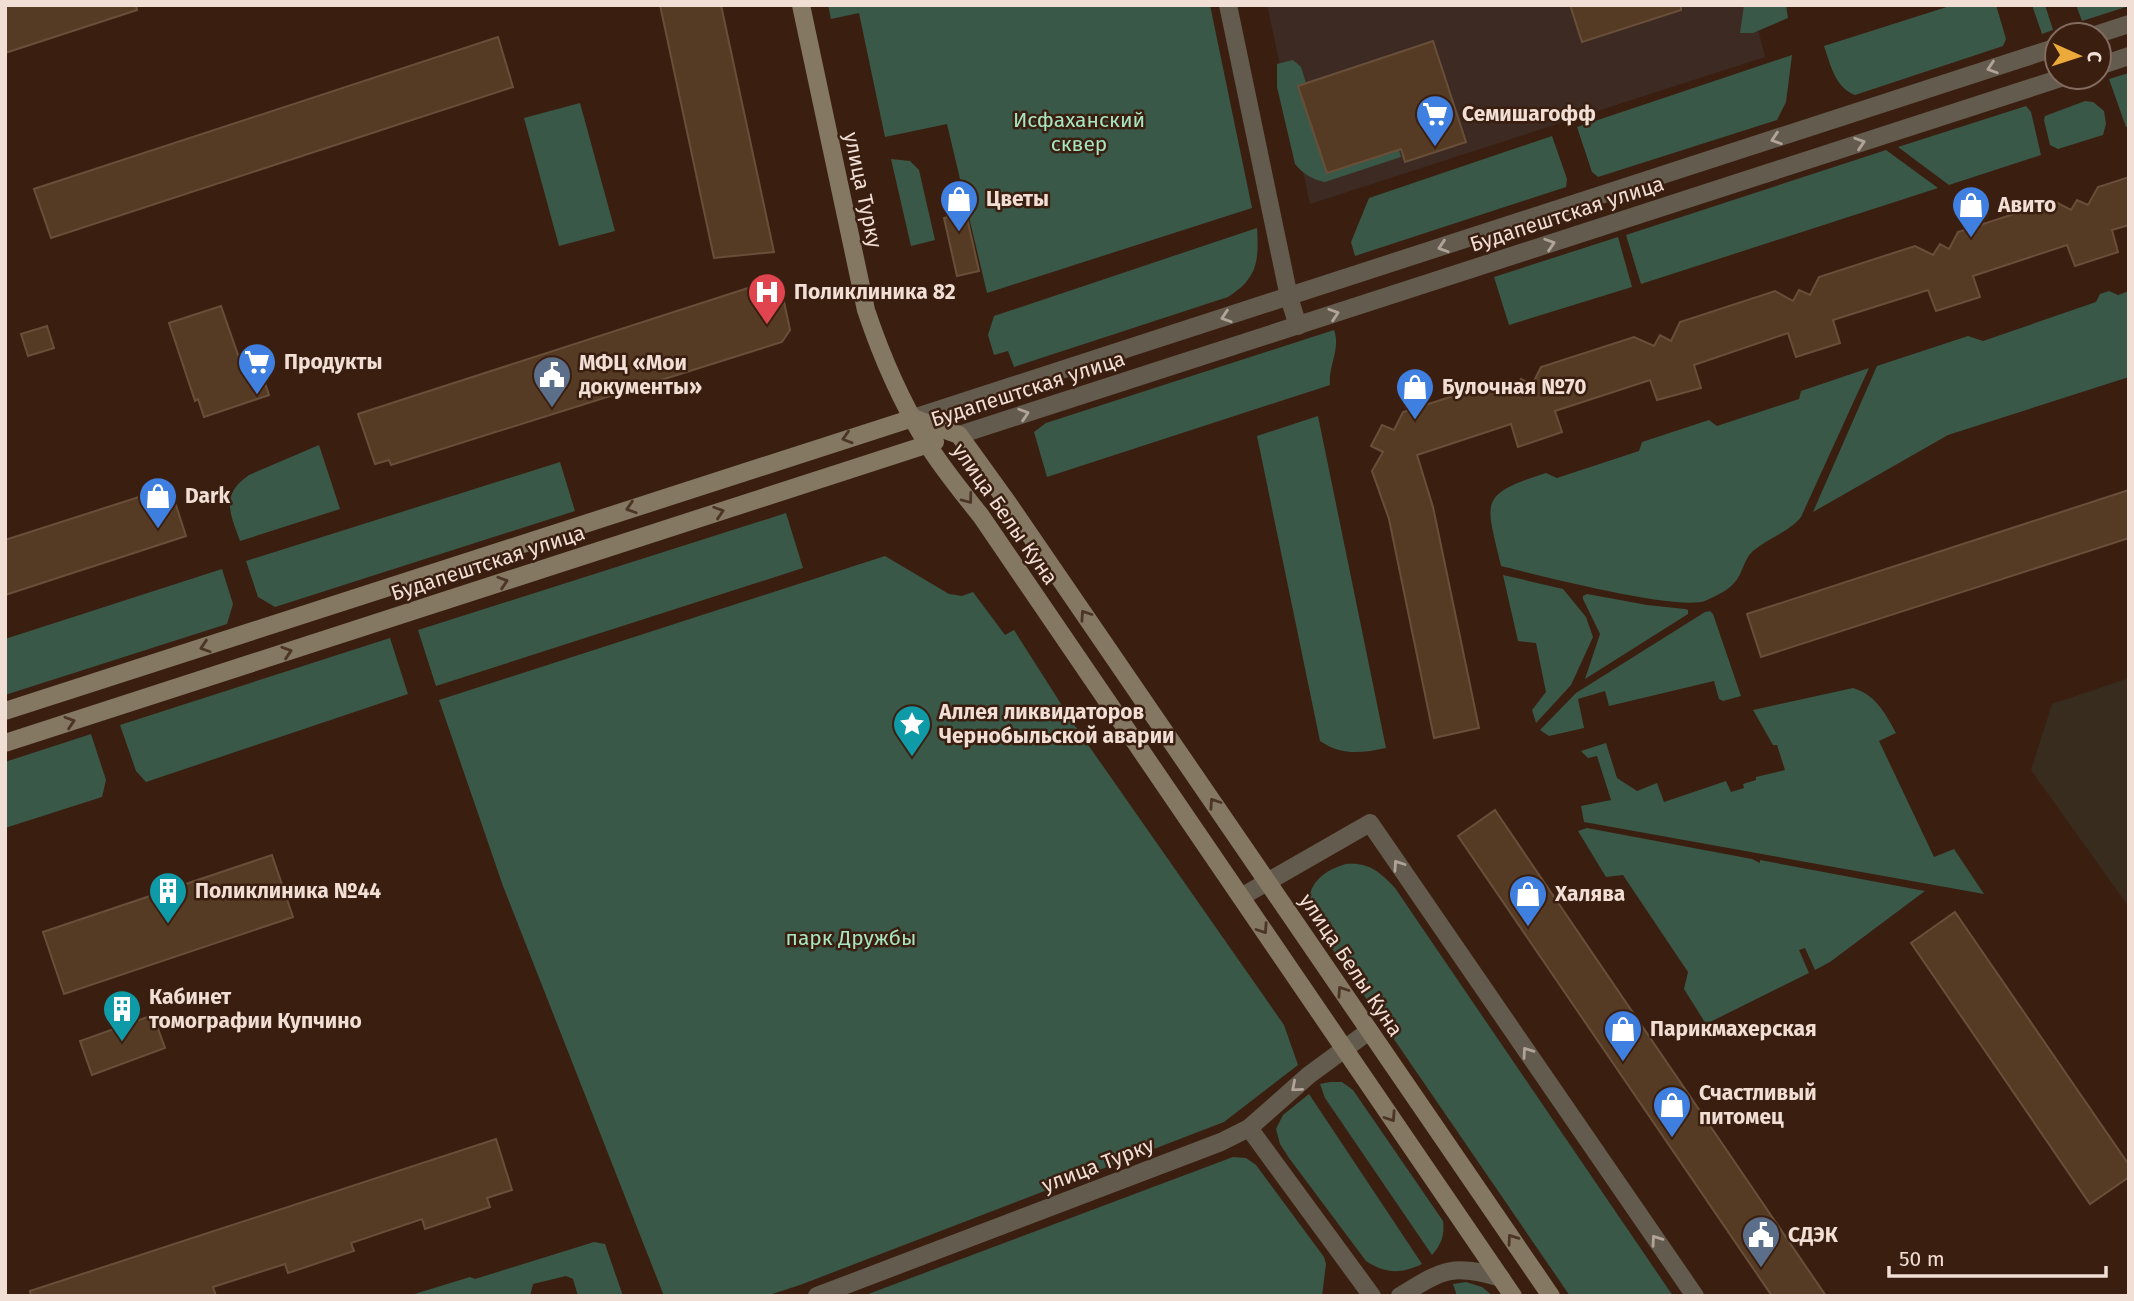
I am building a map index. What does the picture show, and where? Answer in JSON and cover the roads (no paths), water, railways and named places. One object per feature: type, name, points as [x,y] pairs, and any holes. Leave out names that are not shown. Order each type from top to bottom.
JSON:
[{"type":"street","name":"улица Турку","points":[[801,5],[866,310],[876,341],[912,418]]},
{"type":"street","points":[[1228,5],[1289,297],[1298,326]]},
{"type":"street","name":"Будапештская улица","points":[[5,711],[2043,52]]},
{"type":"street","name":"Будапештская улица","points":[[5,743],[2043,84]]},
{"type":"street","name":"улица Белы Куна","points":[[912,418],[959,435],[1551,1296]]},
{"type":"street","name":"улица Белы Куна","points":[[912,418],[927,444],[981,516],[1513,1296]]},
{"type":"street","points":[[1241,897],[1370,823],[1695,1296]]},
{"type":"street","name":"улица Турку","points":[[817,1296],[1209,1146],[1249,1128],[1309,1075],[1369,1031]]},
{"type":"street","points":[[1249,1128],[1372,1296]]},
{"type":"street","points":[[1399,1296],[1437,1273],[1453,1269],[1473,1269],[1501,1278]]},
{"type":"place","name":"Семишагофф","points":[[1435,148]]},
{"type":"place","name":"Цветы","points":[[959,233]]},
{"type":"place","name":"Авито","points":[[1971,239]]},
{"type":"place","name":"Поликлиника 82","points":[[767,326]]},
{"type":"place","name":"Продукты","points":[[257,396]]},
{"type":"place","name":"МФЦ «Мои документы»","points":[[552,409]]},
{"type":"place","name":"Булочная №70","points":[[1415,421]]},
{"type":"place","name":"Dark","points":[[158,530]]},
{"type":"place","name":"Аллея ликвидаторов Чернобыльской аварии","points":[[912,758]]},
{"type":"place","name":"Поликлиника №44","points":[[168,925]]},
{"type":"place","name":"Халява","points":[[1528,928]]},
{"type":"place","name":"Кабинет томографии Купчино","points":[[122,1043]]},
{"type":"place","name":"Парикмахерская","points":[[1623,1063]]},
{"type":"place","name":"Счастливый питомец","points":[[1672,1139]]},
{"type":"place","name":"СДЭК","points":[[1761,1269]]},
{"type":"park label","name":"Исфаханский сквер","points":[[1079,132]]},
{"type":"park label","name":"парк Дружбы","points":[[851,938]]}]
